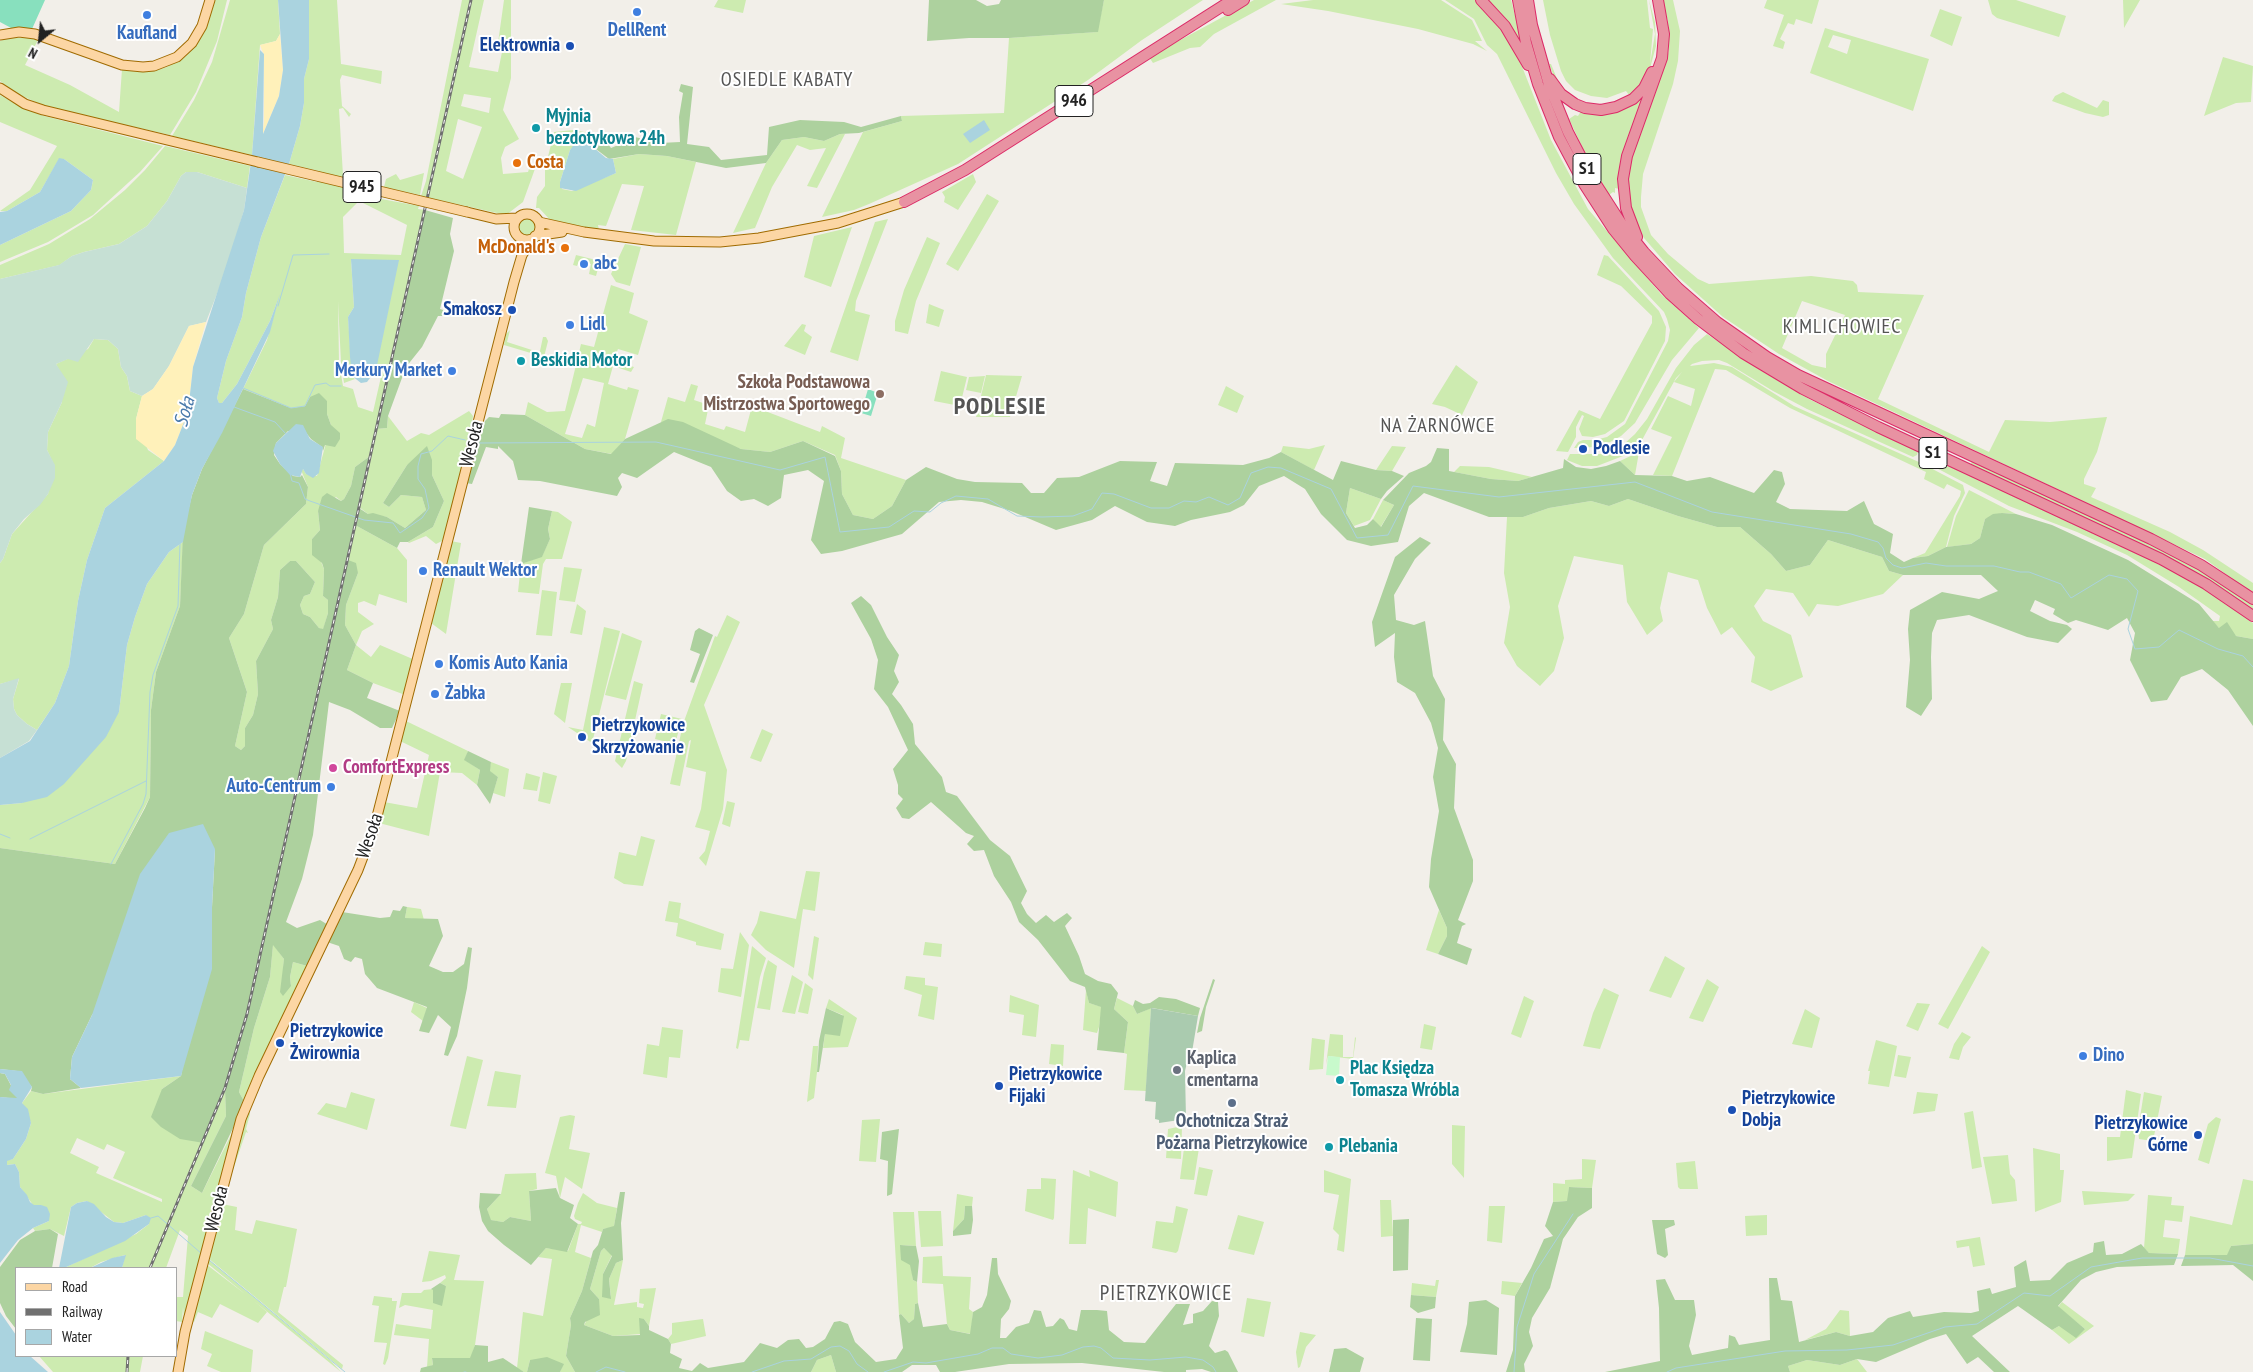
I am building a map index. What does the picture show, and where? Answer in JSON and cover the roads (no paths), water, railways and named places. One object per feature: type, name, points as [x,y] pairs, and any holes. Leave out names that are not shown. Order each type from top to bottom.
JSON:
[{"type":"highway","name":"946","points":[[904,202],[953,177],[1164,45],[1232,0]]},
{"type":"highway","name":"946","points":[[1164,45],[1244,0]]},
{"type":"highway","points":[[1481,0],[1510,34],[1538,84]]},
{"type":"highway","name":"S1","points":[[1518,0],[1526,43],[1538,84],[1570,159],[1613,229],[1635,256],[1670,294],[1720,337],[1762,365],[1824,400],[2144,550],[2206,584],[2253,616]]},
{"type":"highway","name":"S1","points":[[1528,0],[1542,65],[1561,116],[1584,164],[1616,216],[1652,261],[1678,288],[1716,322],[1783,366],[1825,388],[2144,535],[2201,565],[2253,599]]},
{"type":"highway","points":[[1542,65],[1556,88],[1575,104],[1601,110],[1616,107],[1627,102],[1644,88],[1656,60],[1658,27],[1652,0]]},
{"type":"highway","points":[[1652,261],[1630,221],[1625,199],[1624,179],[1627,156],[1657,76],[1663,50],[1664,26],[1658,0]]},
{"type":"main road","points":[[2,36],[19,32],[35,34],[122,65],[143,68],[177,57],[192,43],[202,26],[210,0]]},
{"type":"main road","name":"945","points":[[0,88],[25,104],[43,110],[496,219],[517,218]]},
{"type":"main road","name":"946","points":[[539,222],[584,232],[662,242],[739,241],[838,223],[904,202]]},
{"type":"main road","points":[[523,214],[530,214],[539,222],[539,230],[533,238],[524,239],[516,233],[514,226],[517,218],[523,214]]},
{"type":"main road","name":"945","points":[[496,219],[516,233]]},
{"type":"main road","name":"946","points":[[533,238],[555,232],[584,232]]},
{"type":"main road","name":"Wesoła","points":[[514,282],[518,255],[516,233]]},
{"type":"main road","name":"Wesoła","points":[[178,1372],[206,1250],[236,1137],[250,1097],[358,870],[374,828],[427,628],[514,282],[522,254],[533,238]]},
{"type":"water","points":[[278,0],[309,0],[309,59],[304,79],[304,103],[300,126],[289,164],[261,237],[246,293],[242,317],[226,361],[217,398],[219,403],[222,403],[237,384],[270,321],[280,294],[270,332],[222,433],[202,469],[192,495],[183,542],[169,552],[147,584],[127,645],[119,712],[106,737],[64,784],[47,797],[22,803],[0,805],[0,758],[30,741],[55,703],[69,666],[78,601],[87,560],[105,508],[164,461],[175,445],[188,412],[193,367],[244,210],[252,155],[260,50],[264,54],[263,134],[279,96],[283,70]]},
{"type":"water","points":[[984,120],[990,130],[970,143],[963,134]]},
{"type":"water","points":[[575,143],[588,143],[606,158],[613,159],[616,173],[576,191],[560,188],[560,182],[570,150]]},
{"type":"water","points":[[59,158],[64,159],[93,180],[91,190],[71,211],[0,245],[0,212],[7,211],[40,192]]},
{"type":"water","points":[[351,259],[399,260],[376,370],[367,382],[361,383],[352,376],[350,357],[348,317],[354,307]]},
{"type":"water","points":[[296,424],[303,425],[310,439],[323,447],[319,473],[313,478],[306,474],[303,469],[300,477],[290,475],[280,464],[273,451],[276,443]]},
{"type":"water","points":[[203,824],[215,849],[212,907],[212,969],[181,1076],[81,1088],[70,1079],[72,1057],[92,1015],[140,874],[169,833]]},
{"type":"water","points":[[0,1069],[22,1071],[32,1087],[22,1103],[28,1109],[31,1123],[26,1139],[13,1159],[7,1161],[7,1165],[15,1164],[19,1172],[20,1187],[30,1202],[34,1205],[47,1207],[50,1214],[49,1221],[33,1228],[18,1240],[0,1263],[0,1097],[17,1098],[9,1090],[11,1085],[5,1074],[0,1073]]},
{"type":"water","points":[[87,1201],[94,1204],[106,1217],[114,1222],[123,1223],[146,1215],[151,1218],[149,1224],[125,1241],[66,1267],[59,1267],[71,1207],[77,1203]]},
{"type":"water","points":[[126,1255],[122,1267],[92,1267],[112,1258]]},
{"type":"water","points":[[0,1312],[15,1334],[15,1357],[31,1357],[48,1372],[0,1372]]},
{"type":"waterway","points":[[278,306],[293,255],[329,254]]},
{"type":"waterway","points":[[243,388],[291,408],[305,406],[315,385],[326,383],[330,386],[341,386]]},
{"type":"waterway","points":[[234,407],[275,422],[286,434]]},
{"type":"waterway","points":[[290,473],[292,481],[299,483],[305,499],[364,520],[393,523],[400,533],[422,518],[429,508],[425,489],[418,479],[418,466],[421,454],[432,451],[448,436],[465,440]]},
{"type":"waterway","points":[[479,443],[656,442],[780,470],[825,457],[840,532],[889,527],[914,511],[930,512],[941,503],[956,496],[988,499],[1017,516],[1042,517],[1073,516],[1092,509],[1102,493],[1114,494],[1151,508],[1169,508],[1184,501],[1196,502],[1209,497],[1228,505],[1240,498],[1251,473],[1268,467],[1281,468],[1331,489],[1357,538],[1388,535],[1413,486],[1499,497],[1635,482],[1712,512],[1851,534],[1878,542],[1883,548],[1886,558],[1893,565],[1902,568],[1926,563],[1946,566],[1994,566],[2020,572],[2029,572],[2061,584],[2071,598],[2109,575],[2127,579],[2138,591],[2128,629],[2135,649],[2159,647],[2179,630],[2218,649],[2243,656],[2253,667]]},
{"type":"waterway","points":[[111,864],[143,804],[146,794],[150,692],[153,675],[178,606],[180,543]]},
{"type":"waterway","points":[[30,839],[146,781]]},
{"type":"waterway","points":[[0,834],[10,838]]},
{"type":"waterway","points":[[1514,1372],[1517,1327],[1534,1274],[1573,1214]]},
{"type":"waterway","points":[[151,1218],[158,1216],[202,1254]]},
{"type":"waterway","points":[[1667,1372],[1676,1368],[1785,1351],[1847,1350],[1893,1345],[1945,1327],[1977,1324],[2024,1293],[2050,1296],[2091,1267],[2142,1258],[2210,1258],[2253,1266]]},
{"type":"waterway","points":[[209,1260],[345,1372]]},
{"type":"waterway","points":[[752,1372],[784,1361],[811,1359],[831,1347],[840,1346],[849,1351],[857,1364],[868,1372]]},
{"type":"waterway","points":[[884,1372],[913,1362],[926,1363],[978,1354],[992,1348],[1003,1348],[1011,1354],[1038,1358],[1062,1355],[1083,1347],[1094,1346],[1101,1348],[1113,1358],[1150,1360],[1186,1357],[1203,1360],[1213,1367],[1216,1372]]},
{"type":"waterway","points":[[596,1372],[606,1367],[625,1372]]},
{"type":"railway","points":[[150,1267],[225,1088],[247,1014],[471,0]]},
{"type":"railway","points":[[127,1372],[128,1357]]},
{"type":"place","name":"DellRent","points":[[637,12]]},
{"type":"place","name":"Kaufland","points":[[147,15]]},
{"type":"place","name":"Elektrownia","points":[[570,46]]},
{"type":"place","name":"Myjnia bezdotykowa 24h","points":[[536,128]]},
{"type":"place","name":"Costa","points":[[517,163]]},
{"type":"place","name":"McDonald's","points":[[565,248]]},
{"type":"place","name":"abc","points":[[584,264]]},
{"type":"place","name":"Smakosz","points":[[512,310]]},
{"type":"place","name":"Lidl","points":[[570,325]]},
{"type":"place","name":"Beskidia Motor","points":[[521,361]]},
{"type":"place","name":"Merkury Market","points":[[452,371]]},
{"type":"place","name":"Szkoła Podstawowa Mistrzostwa Sportowego","points":[[880,394]]},
{"type":"place","name":"Podlesie","points":[[1583,449]]},
{"type":"place","name":"Renault Wektor","points":[[423,571]]},
{"type":"place","name":"Komis Auto Kania","points":[[439,664]]},
{"type":"place","name":"Żabka","points":[[435,694]]},
{"type":"place","name":"Pietrzykowice Skrzyżowanie","points":[[582,737]]},
{"type":"place","name":"ComfortExpress","points":[[333,768]]},
{"type":"place","name":"Auto-Centrum","points":[[331,787]]},
{"type":"place","name":"Pietrzykowice Żwirownia","points":[[280,1043]]},
{"type":"place","name":"Dino","points":[[2083,1056]]},
{"type":"place","name":"Kaplica cmentarna","points":[[1177,1070]]},
{"type":"place","name":"Plac Księdza Tomasza Wróbla","points":[[1340,1080]]},
{"type":"place","name":"Pietrzykowice Fijaki","points":[[999,1086]]},
{"type":"place","name":"Ochotnicza Straż Pożarna Pietrzykowice","points":[[1232,1103]]},
{"type":"place","name":"Pietrzykowice Dobja","points":[[1732,1110]]},
{"type":"place","name":"Pietrzykowice Górne","points":[[2198,1135]]},
{"type":"place","name":"Plebania","points":[[1329,1147]]},
{"type":"district","name":"OSIEDLE KABATY","points":[[787,80]]},
{"type":"district","name":"KIMLICHOWIEC","points":[[1842,327]]},
{"type":"district","name":"PODLESIE","points":[[1000,407]]},
{"type":"district","name":"NA ŻARNÓWCE","points":[[1438,426]]},
{"type":"district","name":"PIETRZYKOWICE","points":[[1166,1294]]},
{"type":"water label","name":"Soła","points":[[185,412]]}]
